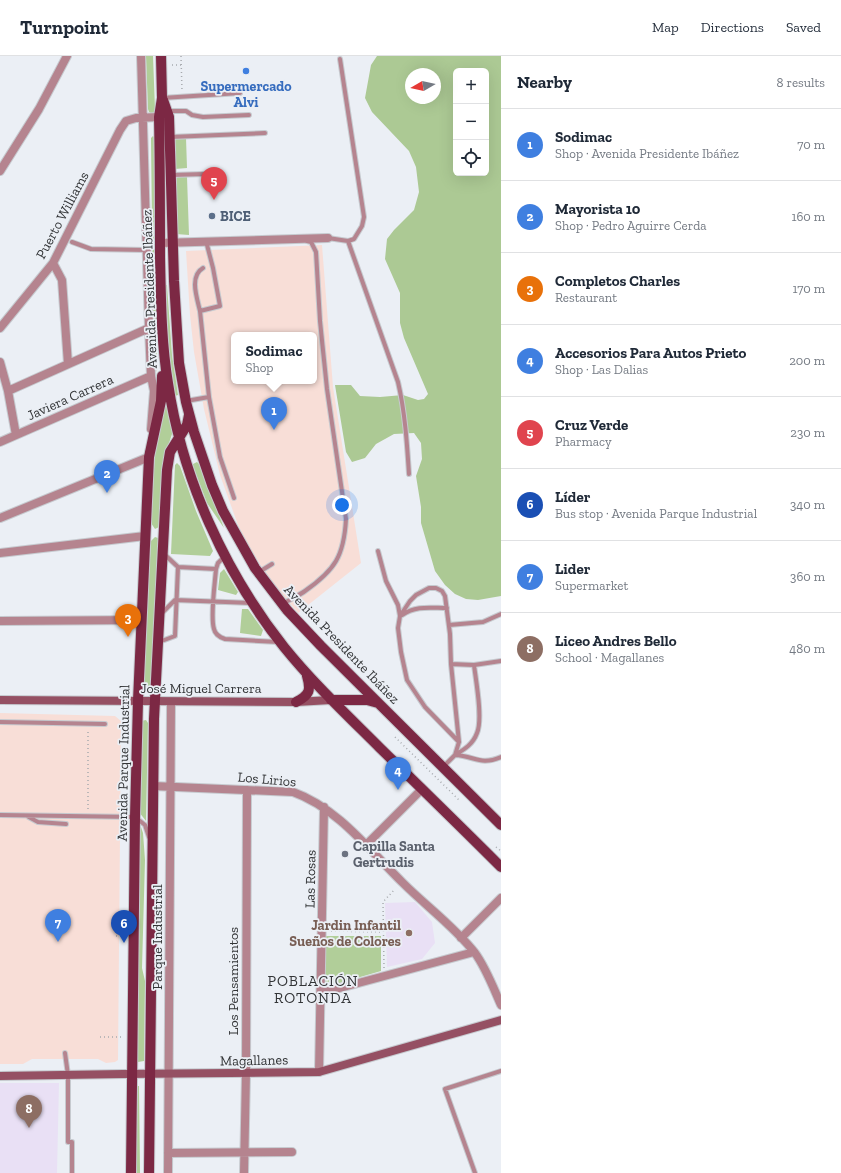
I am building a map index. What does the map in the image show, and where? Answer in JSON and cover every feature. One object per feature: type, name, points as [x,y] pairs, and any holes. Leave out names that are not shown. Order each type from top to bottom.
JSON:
[{"type":"main road","name":"Avenida Presidente Ibáñez","points":[[160,56],[163,114],[160,243],[164,356],[170,396],[180,437],[195,488],[210,524],[225,556],[253,603],[280,642],[306,674],[501,867]]},
{"type":"main road","name":"Avenida Presidente Ibáñez","points":[[163,114],[169,117],[174,294],[178,351],[189,415],[202,458],[218,500],[233,530],[259,572],[282,604],[306,631],[501,825]]},
{"type":"main road","name":"Avenida Parque Industrial","points":[[131,1173],[135,817],[141,620],[149,457],[161,402],[164,356]]},
{"type":"main road","points":[[149,1173],[152,844],[155,702],[158,642],[169,456],[171,448],[187,425],[189,415]]},
{"type":"main road","points":[[145,536],[150,532],[155,531],[161,534],[164,538]]},
{"type":"main road","points":[[296,702],[303,698],[309,691],[310,687],[306,674]]},
{"type":"main road","points":[[331,700],[368,700],[380,704]]},
{"type":"street","points":[[0,171],[39,109],[67,56]]},
{"type":"street","name":"Avenida Presidente Ibáñez","points":[[141,56],[149,328],[151,376],[154,391],[149,457]]},
{"type":"street","name":"Puerto Williams","points":[[0,328],[53,263],[120,130],[126,121],[163,114]]},
{"type":"street","points":[[160,243],[328,238]]},
{"type":"street","points":[[53,263],[62,280],[68,364]]},
{"type":"street","points":[[8,391],[149,328]]},
{"type":"street","points":[[0,362],[8,391],[16,435]]},
{"type":"street","name":"Javiera Carrera","points":[[0,442],[151,376]]},
{"type":"street","points":[[0,518],[149,457]]},
{"type":"street","points":[[0,553],[145,536]]},
{"type":"street","points":[[0,621],[141,620]]},
{"type":"street","name":"José Miguel Carrera","points":[[0,700],[155,702],[296,702],[331,700]]},
{"type":"street","name":"Parque Industrial","points":[[168,1173],[171,702]]},
{"type":"street","name":"Los Lirios","points":[[153,786],[293,792],[311,799],[324,807],[366,845],[474,952],[486,972],[501,1005]]},
{"type":"street","points":[[366,845],[422,789]]},
{"type":"street","name":"Los Pensamientos","points":[[244,1173],[246,1073],[247,790]]},
{"type":"street","name":"Las Rosas","points":[[319,1072],[324,807]]},
{"type":"street","points":[[461,938],[501,898]]},
{"type":"street","points":[[321,993],[474,952]]},
{"type":"street","name":"Magallanes","points":[[0,1076],[319,1072],[501,1020]]},
{"type":"street","points":[[168,1153],[292,1152]]},
{"type":"lane","points":[[328,238],[348,241],[354,239],[362,226],[364,217],[340,58]]},
{"type":"lane","points":[[162,98],[240,93]]},
{"type":"lane","points":[[163,114],[186,111],[192,115],[202,117],[249,115]]},
{"type":"lane","points":[[170,137],[265,133]]},
{"type":"lane","points":[[171,175],[205,174]]},
{"type":"lane","points":[[282,604],[303,592],[334,566],[339,556],[345,536],[346,519],[327,389],[320,321],[316,252],[311,242],[301,238]]},
{"type":"lane","points":[[348,241],[398,382],[403,410],[409,474]]},
{"type":"lane","points":[[72,242],[91,249],[147,250]]},
{"type":"lane","points":[[200,310],[220,306],[213,268],[206,242]]},
{"type":"lane","points":[[203,268],[196,274],[195,282],[200,310],[209,396],[220,457],[234,498]]},
{"type":"lane","points":[[186,402],[209,396]]},
{"type":"lane","points":[[378,551],[386,581],[398,605],[400,616],[398,628],[399,640],[407,680],[425,707],[459,742]]},
{"type":"lane","points":[[163,553],[178,567],[216,569]]},
{"type":"lane","points":[[225,556],[218,563],[216,569],[214,628],[220,637],[280,642]]},
{"type":"lane","points":[[259,572],[272,564]]},
{"type":"lane","points":[[158,642],[175,636],[175,600],[178,567]]},
{"type":"lane","points":[[400,616],[416,595],[429,588],[436,588],[442,591],[445,596],[449,625],[451,664],[459,742],[455,755]]},
{"type":"lane","points":[[160,615],[175,600],[253,603]]},
{"type":"lane","points":[[400,616],[416,608],[447,608]]},
{"type":"lane","points":[[449,625],[483,622],[501,614]]},
{"type":"lane","points":[[451,664],[474,664],[501,661]]},
{"type":"lane","points":[[442,767],[455,755],[470,745],[478,732],[479,722],[474,664]]},
{"type":"lane","points":[[0,722],[105,724]]},
{"type":"lane","points":[[455,755],[462,755],[485,762],[501,757]]},
{"type":"lane","points":[[0,815],[135,817],[145,825],[152,844]]},
{"type":"lane","points":[[26,815],[38,822],[66,824]]},
{"type":"lane","points":[[65,1053],[68,1075],[68,1142],[72,1142],[72,1173]]},
{"type":"lane","points":[[475,1173],[445,1089],[501,1072]]},
{"type":"path","points":[[181,56],[182,97]]},
{"type":"path","points":[[172,65],[181,65]]},
{"type":"path","points":[[88,732],[88,816]]},
{"type":"path","points":[[395,737],[459,800]]},
{"type":"path","points":[[384,976],[383,902],[402,882]]},
{"type":"path","points":[[322,931],[383,932]]},
{"type":"path","points":[[116,936],[123,936]]},
{"type":"path","points":[[100,1037],[124,1037]]},
{"type":"shaded area","points":[[322,245],[333,387],[361,563],[298,613],[263,569],[238,525],[220,475],[204,409],[194,352],[186,251]]},
{"type":"shaded area","points":[[0,713],[115,716],[121,721],[118,1060],[115,1062],[106,1063],[98,1059],[32,1059],[23,1064],[0,1064]]},
{"type":"shaded area","name":"Jardin Infantil Sueños de Colores","points":[[415,902],[432,922],[435,943],[422,959],[387,967],[385,903]]},
{"type":"shaded area","points":[[0,1083],[59,1083],[57,1173],[0,1173]]},
{"type":"green space","points":[[146,56],[153,56],[155,112],[152,114],[148,109]]},
{"type":"green space","points":[[377,56],[501,56],[501,596],[478,600],[466,599],[455,594],[445,585],[435,571],[421,523],[421,507],[416,476],[422,459],[421,443],[414,433],[394,434],[376,444],[365,458],[352,462],[346,452],[335,385],[351,385],[360,396],[380,397],[403,395],[418,400],[424,399],[428,394],[404,338],[400,323],[400,293],[385,259],[387,239],[414,210],[419,192],[416,167],[409,151],[372,112],[365,98],[371,65]]},
{"type":"green space","points":[[153,136],[155,138],[157,373],[154,348],[153,316],[151,138]]},
{"type":"green space","points":[[186,138],[187,168],[175,169],[174,139]]},
{"type":"green space","points":[[187,177],[189,235],[176,234],[176,178]]},
{"type":"green space","points":[[165,285],[167,285],[172,355],[178,395],[175,396],[168,355]]},
{"type":"green space","points":[[165,396],[173,431],[164,458],[159,527],[155,529],[151,523],[155,451]]},
{"type":"green space","points":[[197,462],[200,465],[224,528],[207,503],[193,466],[193,464]]},
{"type":"green space","points":[[177,463],[180,466],[196,511],[213,551],[210,556],[171,554],[175,465]]},
{"type":"green space","points":[[155,537],[159,540],[150,692],[142,692],[151,541]]},
{"type":"green space","points":[[224,569],[238,592],[236,595],[218,590],[220,573]]},
{"type":"green space","points":[[242,609],[248,609],[263,630],[261,636],[240,633]]},
{"type":"green space","points":[[146,720],[148,723],[146,821],[139,812],[141,721]]},
{"type":"green space","points":[[139,827],[141,827],[143,833],[145,860],[142,968],[145,981],[144,1061],[138,1062],[136,1060]]},
{"type":"green space","points":[[325,936],[381,936],[381,971],[329,986],[326,985]]},
{"type":"green space","points":[[136,1086],[139,1086],[140,1173],[136,1173]]},
{"type":"place","name":"Supermercado Alvi","points":[[246,71]]},
{"type":"place","name":"Cruz Verde","points":[[214,200]]},
{"type":"place","name":"BICE","points":[[212,216]]},
{"type":"place","name":"Sodimac","points":[[274,430]]},
{"type":"place","name":"Mayorista 10","points":[[107,493]]},
{"type":"place","name":"Completos Charles","points":[[128,637]]},
{"type":"place","name":"Accesorios Para Autos Prieto","points":[[398,790]]},
{"type":"place","name":"Capilla Santa Gertrudis","points":[[345,854]]},
{"type":"place","name":"Jardin Infantil Sueños de Colores","points":[[409,933]]},
{"type":"place","name":"Lider","points":[[58,942]]},
{"type":"place","name":"Líder","points":[[124,943]]},
{"type":"place","name":"Liceo Andres Bello","points":[[29,1128]]},
{"type":"district","name":"POBLACIÓN ROTONDA","points":[[313,990]]}]
